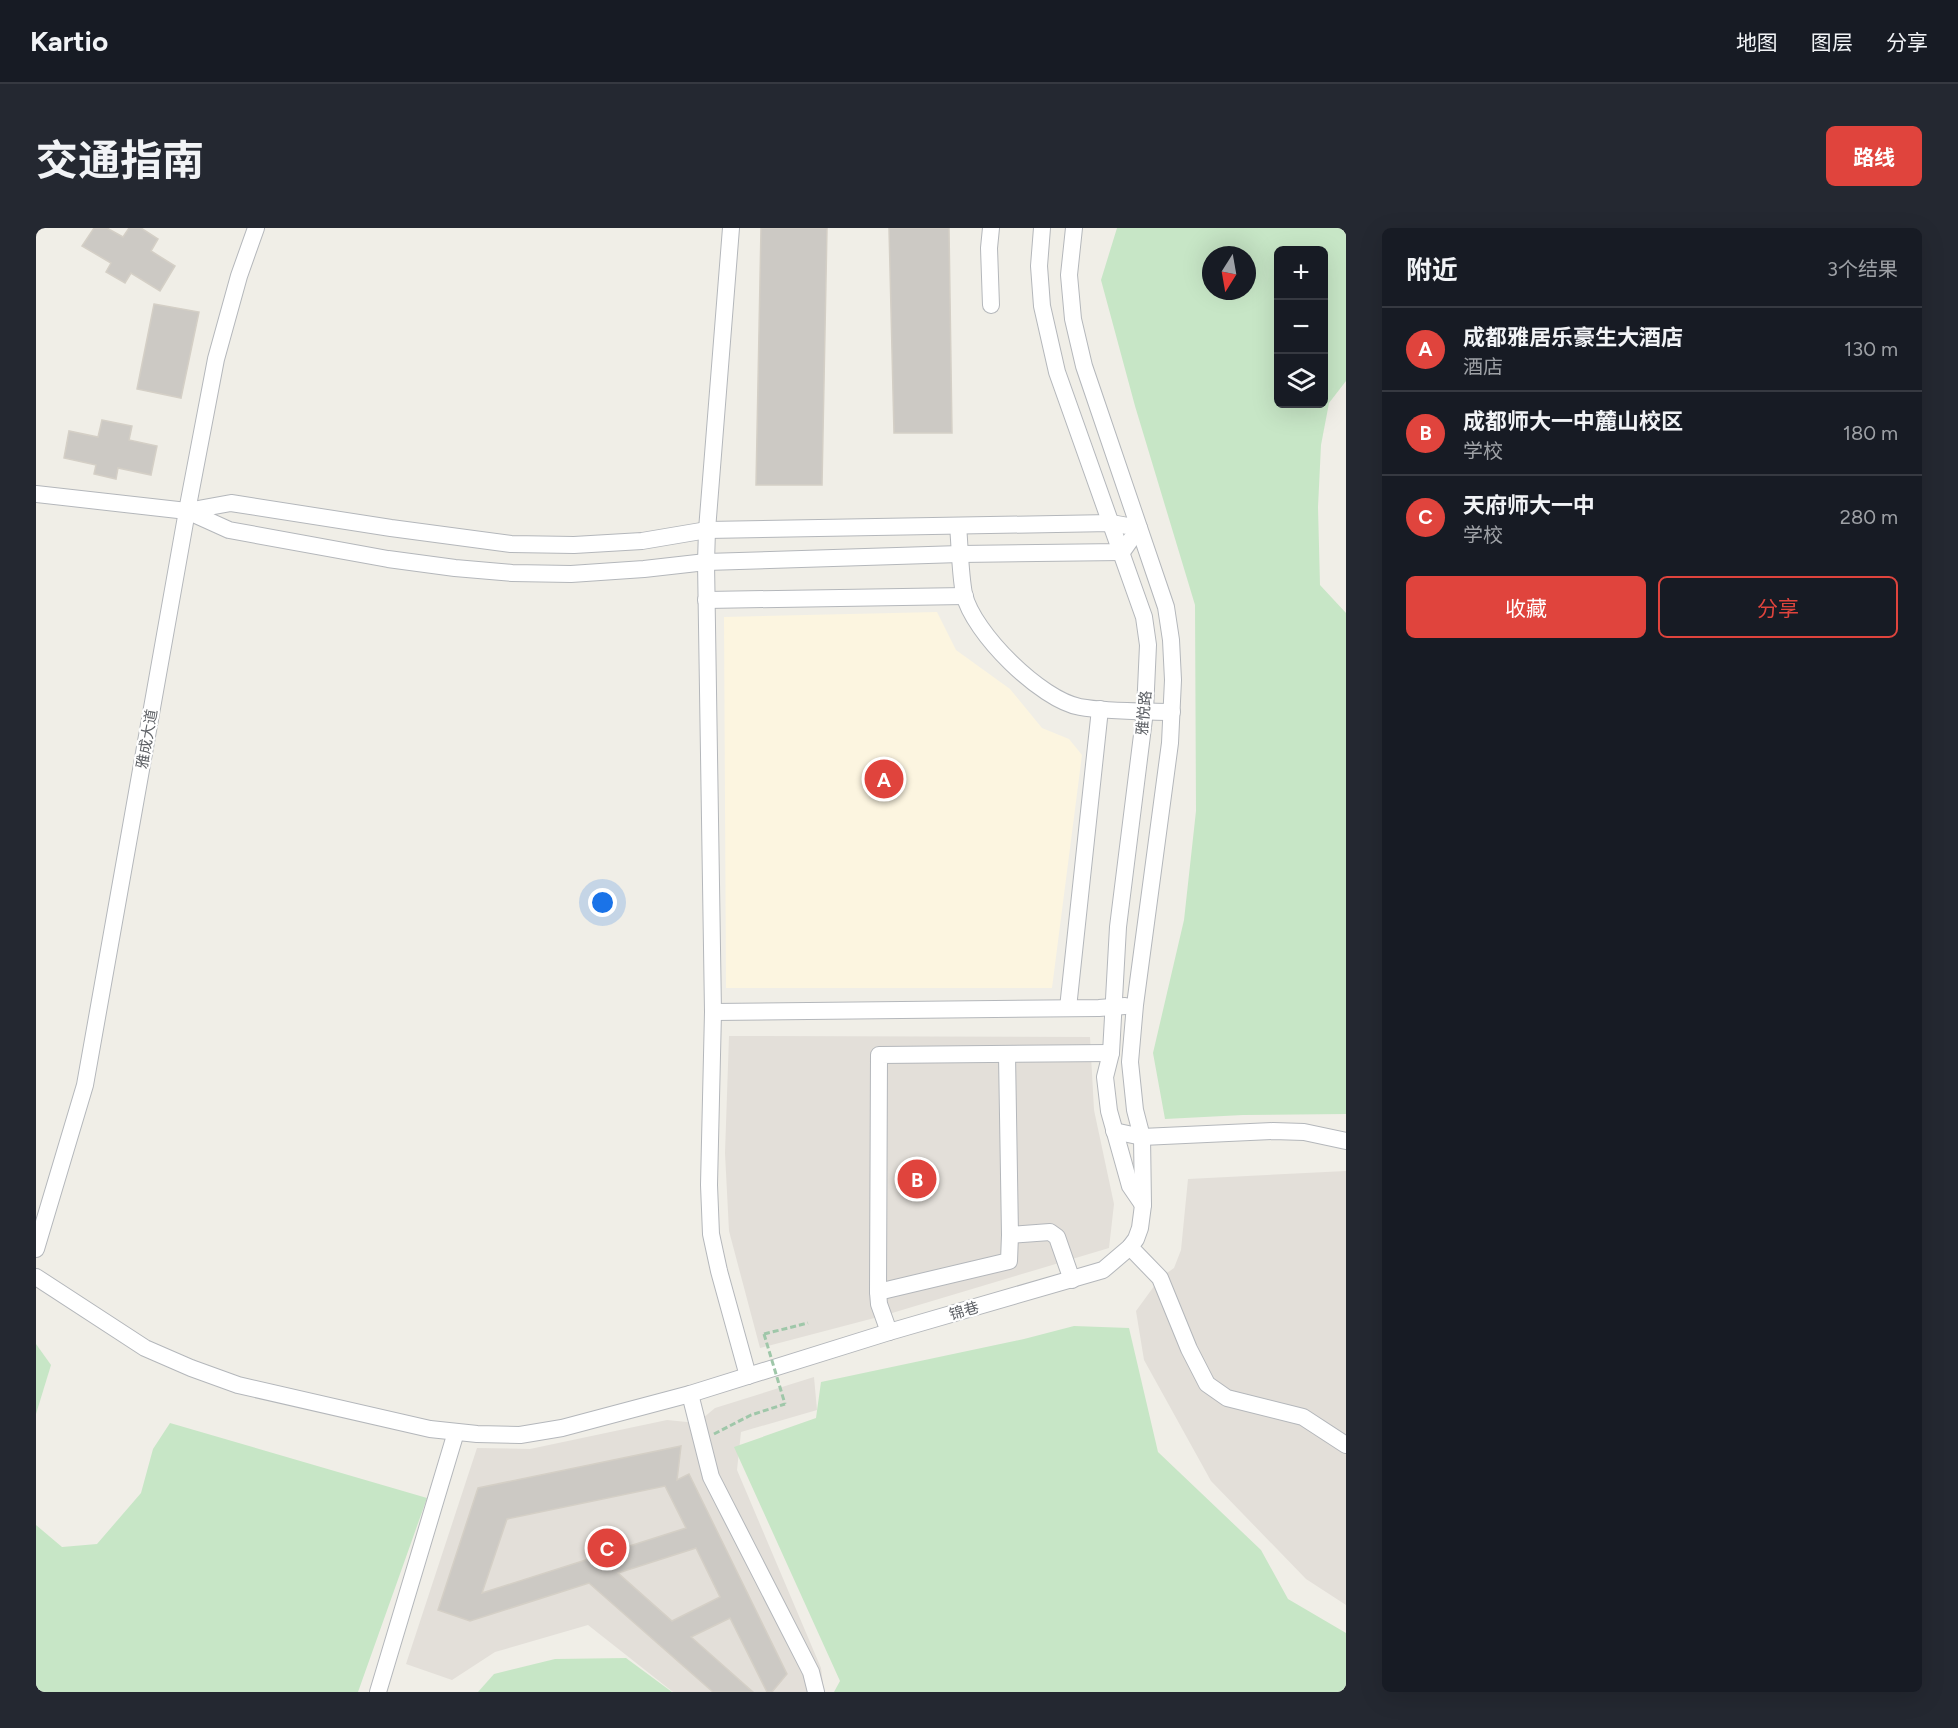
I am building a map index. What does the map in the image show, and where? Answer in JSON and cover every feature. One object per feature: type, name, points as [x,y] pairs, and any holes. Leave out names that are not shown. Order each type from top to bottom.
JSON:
[{"type":"street","points":[[731,228],[706,562],[712,1011],[709,1185],[711,1234],[748,1376]]},
{"type":"street","points":[[991,228],[989,248],[991,305]]},
{"type":"street","name":"雅悦路","points":[[1042,228],[1039,266],[1042,306],[1055,361],[1144,617],[1148,645],[1145,711],[1118,927],[1111,1053],[1105,1077],[1109,1112],[1130,1186],[1143,1205]]},
{"type":"street","name":"锦巷","points":[[36,1277],[145,1348],[191,1368],[238,1384],[430,1429],[520,1435],[551,1430],[690,1394],[889,1332],[1072,1280],[1103,1270],[1130,1247],[1140,1228],[1143,1205],[1142,1137],[1135,1110],[1131,1062],[1135,1005],[1170,743],[1173,670],[1166,607],[1084,366],[1073,319],[1069,275],[1074,228]]},
{"type":"street","name":"雅成大道","points":[[36,1249],[85,1085],[216,359],[251,230]]},
{"type":"street","points":[[36,494],[187,511],[231,503],[511,544],[574,545],[642,541],[707,530],[1111,523],[1139,528],[1122,552],[960,554],[706,562],[571,574],[512,573],[388,559],[229,530],[187,511]]},
{"type":"street","points":[[958,526],[965,596],[982,631],[1004,657],[1031,680],[1077,707],[1172,712]]},
{"type":"street","points":[[706,600],[965,596]]},
{"type":"street","points":[[1068,1008],[1100,709]]},
{"type":"street","points":[[712,1011],[1113,1008],[1135,1005]]},
{"type":"street","points":[[889,1332],[879,1304],[879,1055],[1111,1053]]},
{"type":"street","points":[[879,1292],[1009,1261],[1007,1055]]},
{"type":"street","points":[[1114,1131],[1142,1137],[1273,1131],[1304,1132],[1346,1141]]},
{"type":"street","points":[[1010,1235],[1050,1232],[1057,1237],[1072,1280]]},
{"type":"street","points":[[1130,1247],[1160,1278],[1189,1349],[1207,1384],[1227,1398],[1303,1417],[1346,1445]]},
{"type":"street","points":[[690,1394],[711,1477],[810,1672],[816,1692]]},
{"type":"street","points":[[378,1692],[456,1432]]},
{"type":"path","points":[[702,1440],[751,1415],[785,1404],[764,1334],[808,1323]]},
{"type":"shaded area","points":[[937,612],[956,650],[1010,689],[1042,728],[1069,739],[1082,755],[1052,988],[726,988],[724,617]]},
{"type":"shaded area","points":[[729,1036],[1090,1037],[1094,1110],[1114,1204],[1109,1248],[882,1316],[760,1348],[729,1231],[725,1153]]},
{"type":"shaded area","points":[[1346,1171],[1346,1605],[1306,1579],[1211,1481],[1144,1360],[1136,1311],[1160,1278],[1174,1268],[1181,1250],[1188,1179]]},
{"type":"shaded area","points":[[814,1377],[817,1410],[741,1432],[737,1470],[821,1668],[824,1692],[673,1692],[588,1625],[495,1652],[452,1680],[406,1664],[477,1448],[530,1449],[667,1420],[697,1423],[715,1408]]},
{"type":"green space","points":[[1117,228],[1346,228],[1346,381],[1329,403],[1321,445],[1318,507],[1320,585],[1346,613],[1346,1114],[1243,1115],[1165,1119],[1153,1053],[1184,920],[1196,811],[1195,605],[1135,406],[1101,280]]},
{"type":"green space","points":[[1074,1326],[1129,1328],[1158,1452],[1261,1550],[1288,1599],[1346,1633],[1346,1692],[834,1692],[840,1681],[734,1447],[816,1418],[821,1382],[1024,1339]]},
{"type":"green space","points":[[36,1344],[51,1365],[36,1414]]},
{"type":"green space","points":[[170,1423],[427,1498],[358,1692],[36,1692],[36,1525],[62,1547],[97,1544],[141,1493],[153,1449]]},
{"type":"green space","points":[[626,1658],[672,1692],[478,1692],[494,1674],[555,1659]]},
{"type":"building","points":[[94,228],[107,228],[123,237],[129,228],[141,228],[158,239],[151,251],[175,266],[160,291],[131,273],[125,283],[106,272],[111,263],[82,246]]},
{"type":"building","points":[[761,228],[827,228],[822,485],[756,485]]},
{"type":"building","points":[[889,228],[949,228],[952,433],[894,433]]},
{"type":"building","points":[[154,304],[199,312],[181,398],[137,389]]},
{"type":"building","points":[[102,420],[132,426],[129,440],[157,446],[151,475],[118,468],[116,479],[94,474],[96,465],[64,458],[69,431],[98,437]]},
{"type":"building","points":[[681,1446],[677,1480],[689,1474],[787,1674],[772,1692],[767,1692],[730,1618],[691,1637],[753,1692],[713,1692],[589,1583],[470,1621],[438,1610],[478,1488]],"holes":[[[665,1486],[686,1528],[482,1593],[507,1519]],[[696,1548],[720,1597],[672,1621],[618,1573]]]},
{"type":"place","name":"成都雅居乐豪生大酒店","points":[[884,779]]},
{"type":"place","name":"成都师大一中麓山校区","points":[[917,1179]]},
{"type":"place","name":"天府师大一中","points":[[607,1548]]}]
